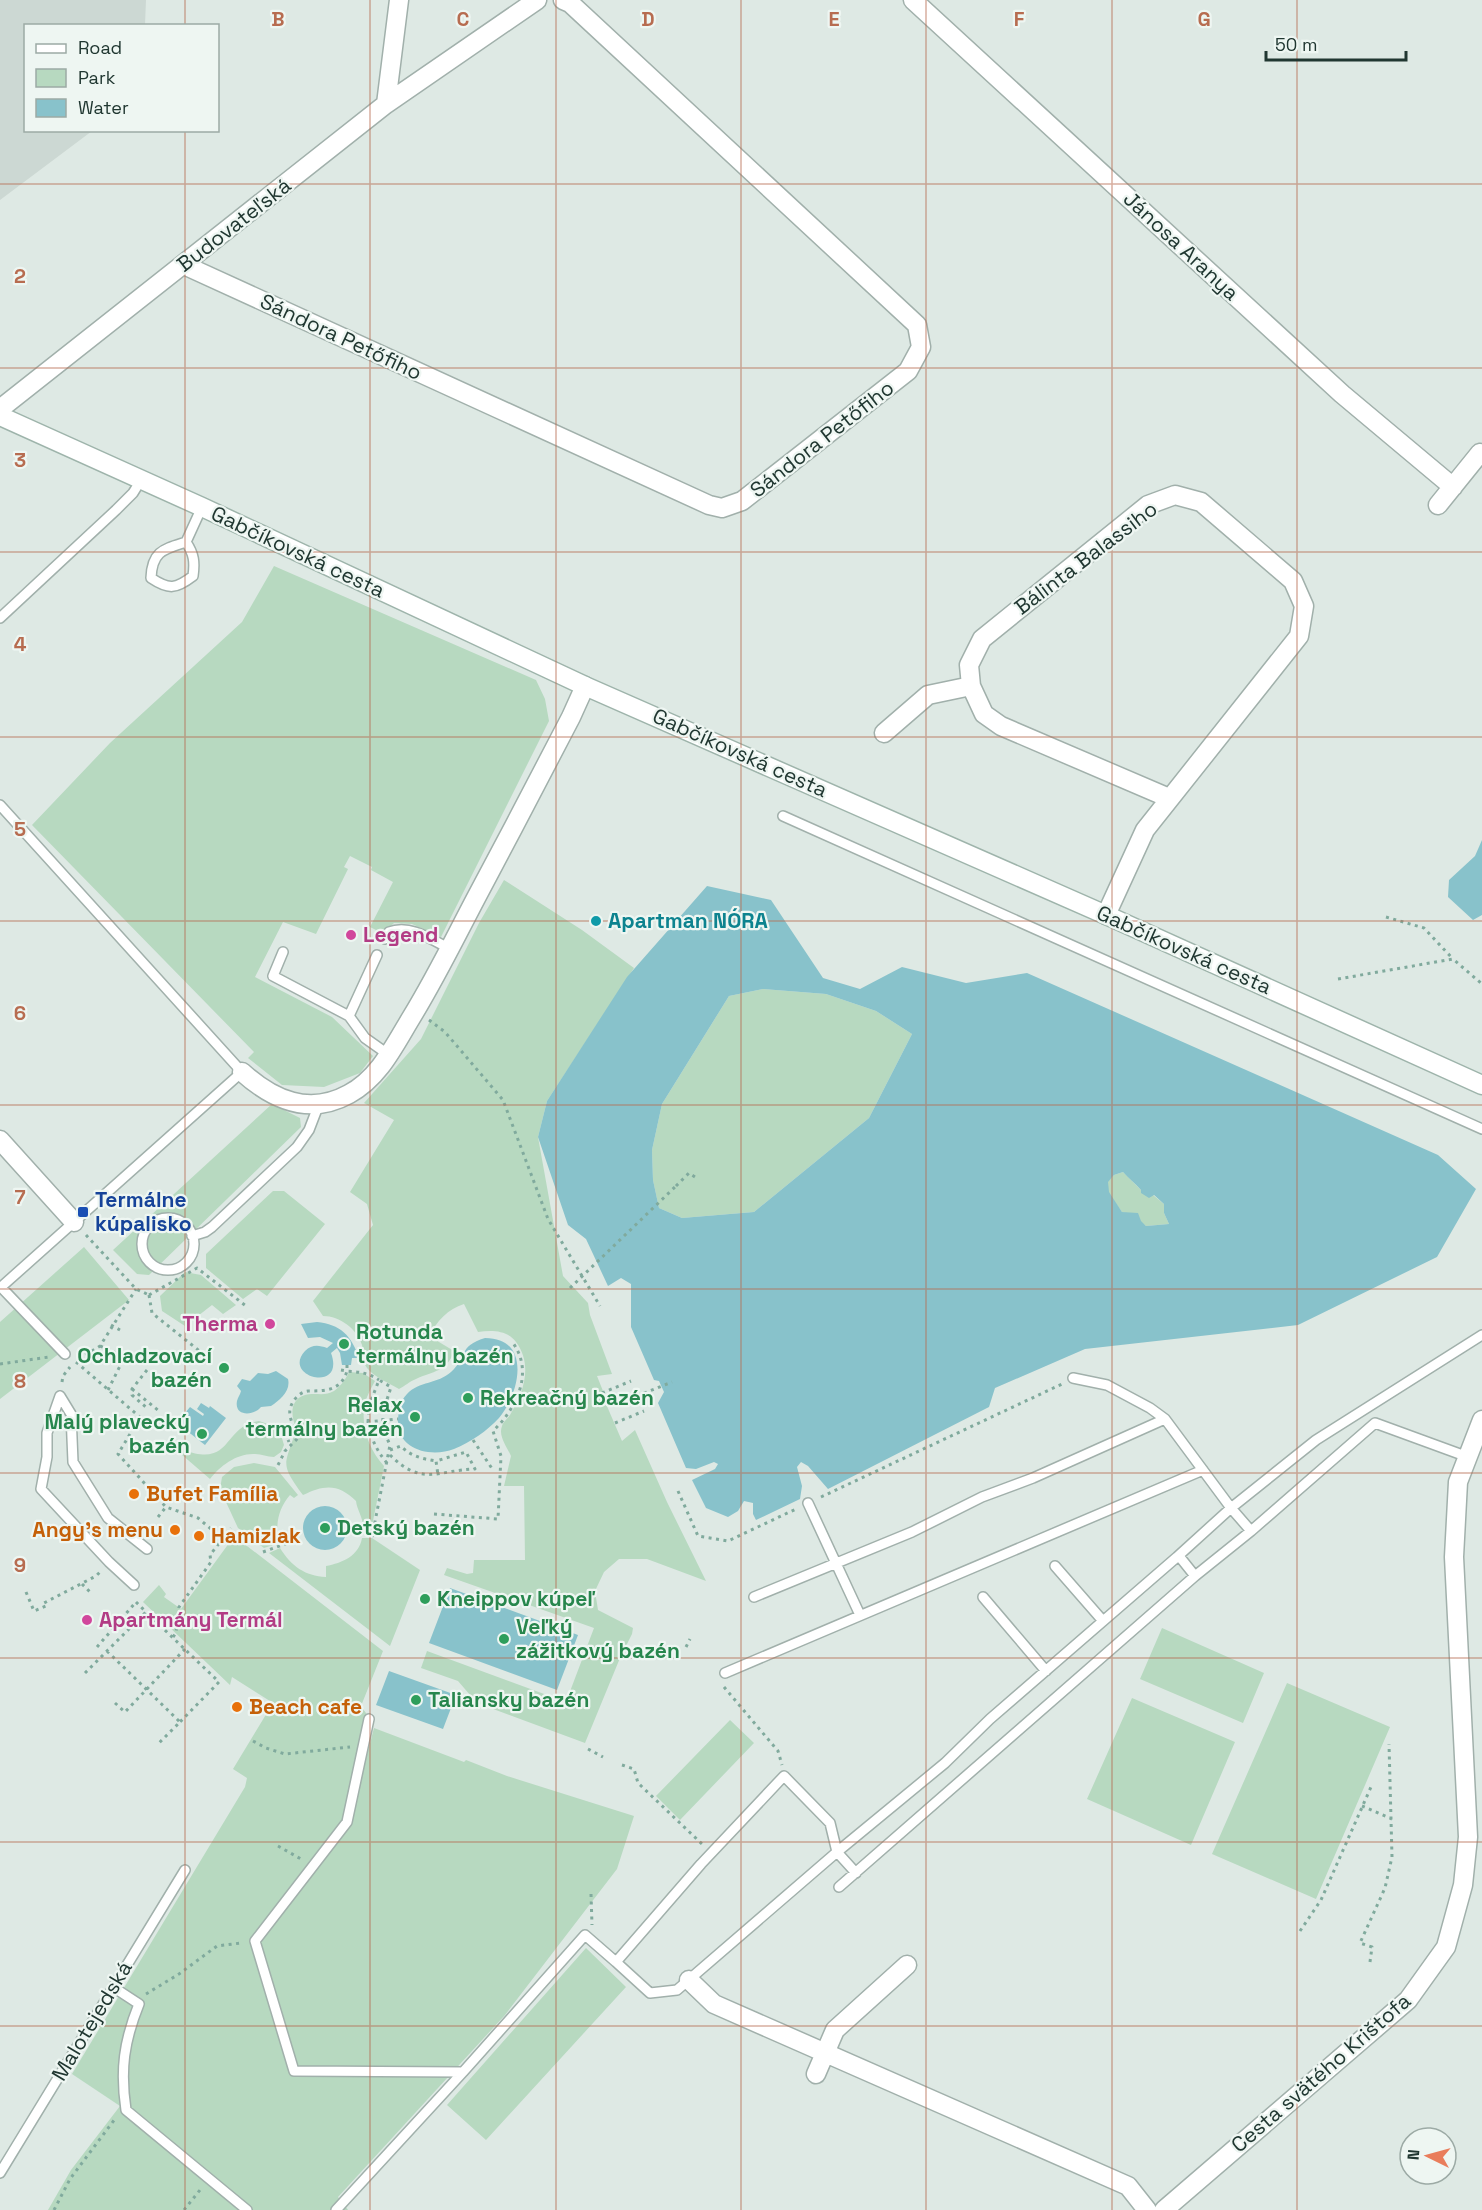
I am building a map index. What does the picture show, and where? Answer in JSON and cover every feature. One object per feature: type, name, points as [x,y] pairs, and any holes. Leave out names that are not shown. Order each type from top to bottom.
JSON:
[{"type":"street","points":[[386,104],[399,0]]},
{"type":"street","points":[[386,104],[537,0]]},
{"type":"street","name":"Sándora Petőfiho","points":[[184,265],[709,505],[722,508],[742,501],[908,371],[921,347],[918,325],[570,3],[563,0]]},
{"type":"street","name":"Jánosa Aranya","points":[[913,0],[1342,394],[1453,487]]},
{"type":"street","name":"Budovateľská","points":[[0,409],[386,104]]},
{"type":"street","name":"Gabčíkovská cesta","points":[[0,416],[202,507],[585,686],[1106,915],[1482,1084]]},
{"type":"street","points":[[1438,505],[1480,453]]},
{"type":"street","name":"Bálinta Balassiho","points":[[1106,915],[1145,830],[1299,636],[1304,606],[1293,580],[1201,502],[1175,495],[1148,505],[982,639],[969,665],[971,686],[984,714],[1001,726],[1169,798]]},
{"type":"street","points":[[242,1071],[259,1087],[278,1098],[294,1103],[319,1104],[340,1098],[357,1089],[373,1075],[389,1055],[429,988],[585,686]]},
{"type":"street","points":[[884,733],[928,696],[971,686]]},
{"type":"street","points":[[0,1140],[74,1222]]},
{"type":"street","name":"Cesta svätého Krištofa","points":[[1164,2210],[1408,2000],[1446,1947],[1463,1885],[1468,1837],[1454,1557],[1458,1482],[1482,1420]]},
{"type":"street","points":[[816,2074],[835,2030],[907,1965]]},
{"type":"street","points":[[689,1980],[714,2004],[1128,2186],[1147,2210]]},
{"type":"lane","points":[[0,618],[116,510],[141,480]]},
{"type":"lane","points":[[186,542],[192,550],[195,561],[193,576],[180,586],[165,587],[151,578],[151,565],[161,550],[186,542],[202,507]]},
{"type":"lane","points":[[0,805],[242,1071],[1,1288],[66,1354]]},
{"type":"lane","points":[[783,816],[1482,1129]]},
{"type":"lane","points":[[385,939],[388,932],[398,928],[422,934],[450,949]]},
{"type":"lane","points":[[283,952],[273,976],[349,1016],[365,1038],[389,1055]]},
{"type":"lane","points":[[349,1016],[377,955]]},
{"type":"lane","points":[[192,1236],[212,1227],[297,1147],[309,1130],[319,1104]]},
{"type":"lane","points":[[161,1219],[183,1223],[192,1236],[192,1251],[184,1264],[177,1268],[162,1269],[155,1266],[149,1262],[142,1248],[144,1233],[154,1222],[161,1219]]},
{"type":"lane","points":[[336,2210],[585,1935],[650,1993],[677,1990],[837,1852],[945,1764],[990,1719],[1179,1556],[1231,1508],[1324,1434],[1482,1335]]},
{"type":"lane","points":[[1073,1378],[1107,1385],[1150,1408],[1165,1419],[1231,1508],[1251,1531]]},
{"type":"lane","points":[[60,1396],[70,1414],[73,1462],[108,1518],[147,1549]]},
{"type":"lane","points":[[60,1396],[47,1433],[47,1457],[40,1490],[134,1585]]},
{"type":"lane","points":[[1365,1409],[1375,1423],[1468,1457]]},
{"type":"lane","points":[[754,1597],[912,1532],[982,1497],[1033,1478],[1165,1419]]},
{"type":"lane","points":[[839,1887],[1195,1576],[1251,1531],[1375,1423]]},
{"type":"lane","points":[[726,1673],[1203,1470]]},
{"type":"lane","points":[[808,1503],[860,1615]]},
{"type":"lane","points":[[1179,1556],[1195,1576]]},
{"type":"lane","points":[[1055,1566],[1103,1621]]},
{"type":"lane","points":[[983,1596],[1046,1671]]},
{"type":"lane","points":[[369,1719],[347,1822],[255,1941],[294,2071],[463,2072]]},
{"type":"lane","points":[[616,1962],[712,1853],[784,1776],[830,1823],[837,1852],[856,1873]]},
{"type":"lane","name":"Malotejedská","points":[[0,2173],[185,1870]]},
{"type":"lane","points":[[112,1987],[139,2004],[128,2031],[122,2082],[126,2110],[247,2210]]},
{"type":"path","points":[[1386,916],[1424,928],[1453,959],[1482,984]]},
{"type":"path","points":[[1338,979],[1453,959]]},
{"type":"path","points":[[445,1032],[503,1100],[548,1219],[600,1306]]},
{"type":"path","points":[[570,1288],[689,1173],[698,1179]]},
{"type":"path","points":[[74,1222],[136,1289],[149,1295]]},
{"type":"path","points":[[149,1295],[197,1268],[246,1306]]},
{"type":"path","points":[[60,1396],[63,1376],[75,1361],[100,1346],[111,1325],[136,1289]]},
{"type":"path","points":[[149,1295],[151,1314],[207,1357]]},
{"type":"path","points":[[111,1325],[120,1330]]},
{"type":"path","points":[[434,1514],[498,1519],[501,1456],[493,1431],[511,1408],[521,1386],[524,1366],[520,1353],[513,1343]]},
{"type":"path","points":[[100,1346],[114,1352],[117,1358],[123,1360],[108,1390]]},
{"type":"path","points":[[0,1364],[66,1354]]},
{"type":"path","points":[[75,1361],[141,1418]]},
{"type":"path","points":[[278,1465],[285,1451],[298,1438],[290,1415],[294,1400],[307,1391],[332,1390],[341,1382],[347,1371],[347,1365]]},
{"type":"path","points":[[147,1370],[132,1389],[132,1395],[148,1409]]},
{"type":"path","points":[[341,1370],[372,1375],[391,1387],[382,1420],[390,1444],[390,1455],[372,1537]]},
{"type":"path","points":[[678,1491],[698,1536],[728,1541],[1073,1378]]},
{"type":"path","points":[[379,1380],[369,1406],[368,1422],[370,1434],[378,1452],[387,1463]]},
{"type":"path","points":[[602,1393],[631,1381]]},
{"type":"path","points":[[637,1396],[672,1382]]},
{"type":"path","points":[[329,1384],[332,1390]]},
{"type":"path","points":[[132,1389],[158,1409]]},
{"type":"path","points":[[615,1423],[644,1411]]},
{"type":"path","points":[[368,1422],[398,1419]]},
{"type":"path","points":[[285,1433],[289,1442]]},
{"type":"path","points":[[130,1434],[118,1454],[166,1507],[198,1518],[223,1539]]},
{"type":"path","points":[[473,1440],[493,1470]]},
{"type":"path","points":[[390,1450],[401,1446],[405,1451],[420,1458],[436,1461],[466,1452],[475,1469],[438,1475],[419,1473],[402,1467],[390,1455]]},
{"type":"path","points":[[436,1461],[438,1475]]},
{"type":"path","points":[[158,1516],[166,1507]]},
{"type":"path","points":[[173,1637],[176,1633],[179,1607],[211,1562],[210,1555],[231,1528]]},
{"type":"path","points":[[263,1552],[293,1541]]},
{"type":"path","points":[[26,1592],[34,1611],[46,1606],[43,1602],[96,1576],[109,1562]]},
{"type":"path","points":[[82,1584],[90,1592]]},
{"type":"path","points":[[97,1647],[136,1602]]},
{"type":"path","points":[[85,1673],[146,1612],[173,1637],[219,1682],[158,1744]]},
{"type":"path","points":[[686,1647],[690,1639]]},
{"type":"path","points":[[115,1703],[125,1712],[185,1649]]},
{"type":"path","points":[[107,1651],[180,1722]]},
{"type":"path","points":[[720,1682],[778,1751],[784,1776]]},
{"type":"path","points":[[253,1741],[285,1754],[364,1745]]},
{"type":"path","points":[[1370,1962],[1372,1947],[1360,1943],[1385,1888],[1392,1857],[1389,1744]]},
{"type":"path","points":[[588,1749],[603,1757]]},
{"type":"path","points":[[622,1765],[634,1769],[638,1782],[712,1853]]},
{"type":"path","points":[[1300,1931],[1321,1900],[1371,1787]]},
{"type":"path","points":[[1362,1806],[1392,1819]]},
{"type":"path","points":[[278,1846],[313,1866]]},
{"type":"path","points":[[591,1894],[593,1933],[598,1947]]},
{"type":"path","points":[[139,2004],[145,1994],[179,1974],[217,1946],[255,1941]]},
{"type":"path","points":[[54,2210],[70,2179],[115,2119],[126,2110]]},
{"type":"path","points":[[184,2210],[208,2179]]},
{"type":"shaded area","points":[[0,0],[146,0],[145,24],[24,24],[24,132],[91,132],[0,200]]},
{"type":"green space","points":[[274,566],[536,680],[545,699],[549,721],[441,937],[412,924],[394,923],[380,937],[374,934],[376,930],[370,927],[393,882],[371,870],[372,867],[350,856],[344,867],[348,869],[316,934],[283,922],[255,977],[332,1017],[373,1056],[360,1073],[324,1087],[282,1085],[248,1058],[254,1052],[32,825],[110,743],[242,622]]},
{"type":"green space","points":[[504,880],[582,930],[634,968],[547,1101],[538,1137],[563,1276],[588,1303],[590,1315],[612,1374],[597,1376],[603,1397],[622,1441],[635,1430],[706,1581],[647,1559],[619,1559],[604,1572],[595,1591],[598,1610],[633,1628],[585,1743],[477,1703],[458,1681],[421,1668],[427,1651],[566,1702],[594,1628],[444,1575],[447,1568],[467,1574],[473,1573],[474,1560],[525,1560],[524,1486],[504,1486],[511,1456],[501,1434],[525,1379],[524,1360],[516,1342],[508,1335],[499,1332],[478,1332],[464,1304],[458,1306],[443,1316],[429,1336],[454,1351],[448,1363],[439,1370],[399,1389],[378,1377],[365,1366],[360,1339],[352,1329],[336,1318],[323,1316],[313,1301],[373,1225],[367,1204],[350,1192],[394,1120],[364,1103],[421,1039],[479,923]]},
{"type":"green space","points":[[763,989],[826,994],[876,1011],[912,1034],[869,1118],[754,1212],[682,1218],[659,1208],[653,1180],[652,1150],[662,1104],[729,996]]},
{"type":"green space","points":[[272,1104],[300,1118],[301,1127],[149,1275],[137,1274],[113,1250]]},
{"type":"green space","points":[[1123,1172],[1141,1190],[1153,1195],[1164,1204],[1164,1213],[1169,1224],[1146,1226],[1130,1214],[1122,1212],[1108,1192],[1108,1181],[1114,1175]]},
{"type":"green space","points":[[273,1191],[284,1191],[325,1224],[267,1296],[257,1289],[243,1299],[206,1268],[206,1254]]},
{"type":"green space","points":[[84,1247],[129,1300],[0,1399],[0,1322]]},
{"type":"green space","points":[[185,1272],[201,1275],[236,1305],[223,1314],[212,1305],[185,1326],[162,1311],[160,1296]]},
{"type":"green space","points":[[349,1372],[363,1373],[375,1381],[365,1403],[364,1420],[370,1445],[384,1466],[371,1531],[363,1527],[356,1501],[344,1491],[325,1488],[303,1495],[290,1475],[286,1462],[296,1428],[292,1414],[296,1401],[305,1395],[327,1394],[334,1391],[343,1383]]},
{"type":"green space","points":[[259,1421],[274,1426],[278,1435],[281,1435],[284,1445],[281,1452],[274,1457],[248,1454],[235,1458],[219,1469],[210,1479],[181,1454],[183,1450],[211,1454],[219,1450],[238,1431]]},
{"type":"green space","points":[[254,1463],[275,1467],[298,1495],[294,1498],[290,1495],[280,1512],[277,1530],[279,1543],[264,1548],[238,1528],[220,1489],[222,1477],[234,1467]]},
{"type":"green space","points":[[362,1538],[372,1538],[420,1570],[390,1646],[269,1553],[280,1548],[299,1569],[312,1575],[326,1577],[326,1566],[349,1558],[357,1550]]},
{"type":"green space","points":[[232,1539],[238,1539],[383,1651],[361,1706],[368,1716],[349,1793],[357,1793],[374,1728],[464,1762],[466,1760],[507,1776],[634,1816],[617,1869],[505,2015],[338,2197],[348,2210],[48,2210],[71,2170],[120,2106],[72,2074],[245,1787],[247,1778],[233,1769],[273,1703],[232,1677],[230,1685],[143,1602],[159,1585],[166,1594],[164,1597],[181,1609]]},
{"type":"green space","points":[[1162,1628],[1264,1673],[1243,1723],[1140,1679]]},
{"type":"green space","points":[[1287,1683],[1390,1727],[1316,1899],[1212,1854]]},
{"type":"green space","points":[[1132,1698],[1235,1742],[1191,1845],[1087,1799]]},
{"type":"green space","points":[[730,1720],[754,1743],[680,1820],[656,1796]]},
{"type":"green space","points":[[586,1948],[626,1987],[486,2140],[447,2105]]},
{"type":"water","points":[[1482,840],[1482,915],[1473,920],[1448,897],[1449,880],[1475,856]]},
{"type":"water","points":[[707,886],[771,900],[823,978],[860,989],[902,967],[966,983],[1027,973],[1438,1155],[1476,1189],[1437,1257],[1298,1325],[1085,1349],[995,1388],[989,1407],[828,1489],[808,1466],[801,1462],[797,1467],[802,1486],[800,1499],[756,1520],[753,1514],[753,1503],[744,1501],[738,1511],[728,1517],[706,1508],[692,1480],[715,1469],[718,1464],[714,1462],[696,1469],[686,1468],[658,1403],[664,1392],[659,1381],[654,1380],[631,1327],[631,1284],[621,1278],[608,1286],[586,1239],[568,1225],[538,1137],[547,1101],[627,977]],"holes":[[[763,989],[826,994],[876,1011],[912,1034],[869,1118],[754,1212],[682,1218],[659,1208],[653,1180],[652,1150],[662,1104],[729,996]],[[1123,1172],[1141,1190],[1141,1193],[1149,1198],[1154,1195],[1164,1204],[1164,1213],[1169,1224],[1146,1226],[1138,1213],[1122,1212],[1109,1192],[1108,1182],[1114,1175]]]},
{"type":"water","points":[[317,1322],[332,1325],[344,1332],[353,1343],[359,1358],[352,1358],[351,1365],[342,1365],[337,1348],[331,1353],[333,1366],[330,1374],[323,1377],[307,1374],[301,1368],[300,1360],[310,1347],[327,1348],[333,1343],[320,1337],[308,1338],[301,1324]]},
{"type":"water","name":"Rekreačný bazén","points":[[485,1338],[500,1340],[510,1347],[516,1357],[516,1382],[512,1395],[499,1418],[467,1443],[445,1452],[426,1452],[409,1444],[399,1430],[398,1419],[401,1403],[405,1397],[417,1387],[446,1376],[456,1367],[471,1345]]},
{"type":"water","points":[[276,1371],[288,1379],[288,1387],[281,1398],[271,1406],[261,1407],[254,1412],[245,1413],[238,1410],[237,1401],[241,1391],[237,1386],[242,1379],[250,1381],[258,1373],[268,1374]]},
{"type":"water","name":"Malý plavecký bazén","points":[[201,1403],[209,1408],[210,1406],[226,1418],[205,1445],[177,1423],[190,1407],[203,1416],[204,1414],[197,1409]]},
{"type":"water","name":"Detský bazén","points":[[325,1506],[341,1512],[347,1528],[341,1544],[325,1550],[309,1544],[303,1528],[309,1512]]},
{"type":"water","name":"Veľký zážitkový bazén","points":[[450,1588],[578,1635],[557,1690],[429,1643]]},
{"type":"water","name":"Taliansky bazén","points":[[389,1671],[456,1695],[443,1729],[376,1705]]},
{"type":"place","name":"Apartman NÓRA","points":[[596,921]]},
{"type":"place","name":"Legend","points":[[351,935]]},
{"type":"place","name":"Termálne kúpalisko","points":[[83,1212]]},
{"type":"place","name":"Therma","points":[[270,1324]]},
{"type":"place","name":"Rotunda termálny bazén","points":[[344,1344]]},
{"type":"place","name":"Ochladzovací bazén","points":[[224,1368]]},
{"type":"place","name":"Rekreačný bazén","points":[[468,1398]]},
{"type":"place","name":"Relax termálny bazén","points":[[415,1417]]},
{"type":"place","name":"Malý plavecký bazén","points":[[202,1434]]},
{"type":"place","name":"Bufet Família","points":[[134,1494]]},
{"type":"place","name":"Detský bazén","points":[[325,1528]]},
{"type":"place","name":"Angy's menu","points":[[175,1530]]},
{"type":"place","name":"Hamizlak","points":[[199,1536]]},
{"type":"place","name":"Kneippov kúpeľ","points":[[425,1599]]},
{"type":"place","name":"Apartmány Termál","points":[[87,1620]]},
{"type":"place","name":"Veľký zážitkový bazén","points":[[504,1639]]},
{"type":"place","name":"Taliansky bazén","points":[[416,1700]]},
{"type":"place","name":"Beach cafe","points":[[237,1707]]}]
